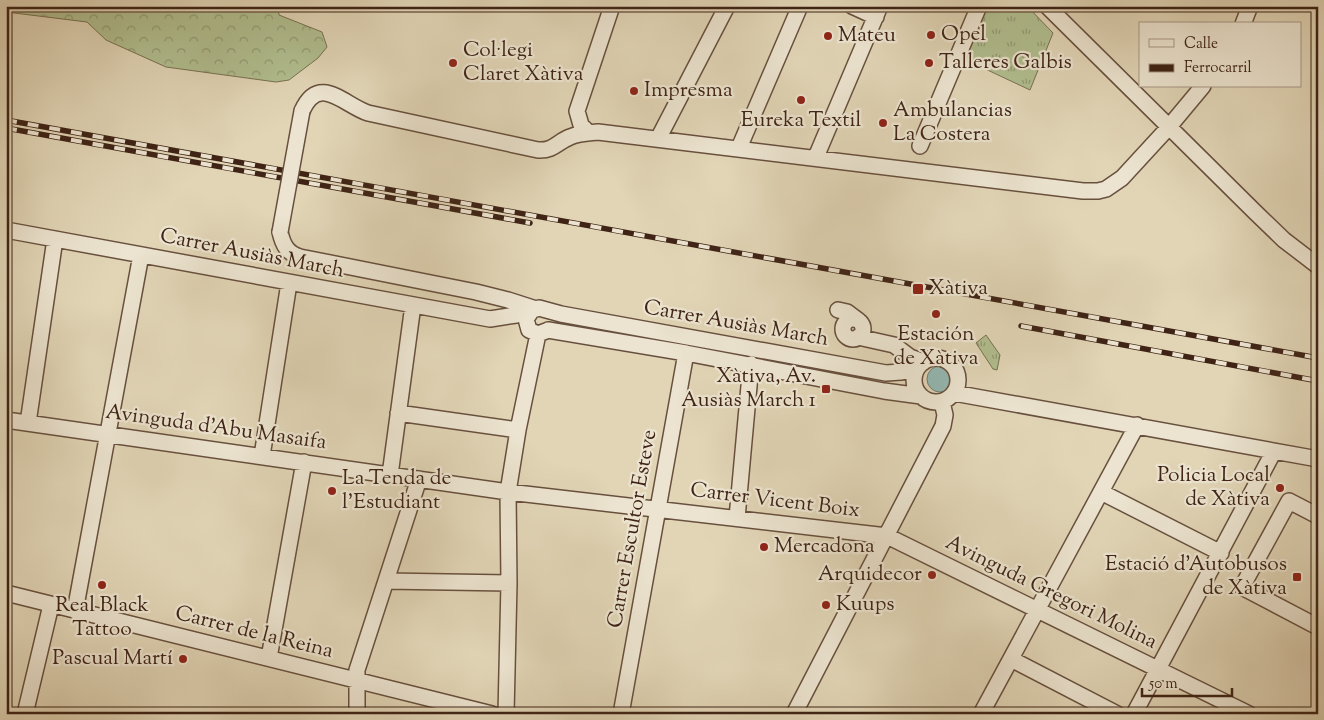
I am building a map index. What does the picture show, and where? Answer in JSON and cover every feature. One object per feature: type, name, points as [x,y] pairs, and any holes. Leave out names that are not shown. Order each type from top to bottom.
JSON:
[{"type":"street","points":[[612,6],[577,111],[581,125],[589,133],[598,132],[739,148],[1083,191],[1098,191],[1113,185],[1122,178],[1201,88]]},
{"type":"street","points":[[658,139],[727,6]]},
{"type":"street","points":[[739,148],[800,6]]},
{"type":"street","points":[[816,157],[878,12],[852,6]]},
{"type":"street","points":[[920,146],[979,6]]},
{"type":"street","points":[[1047,6],[1168,128],[1284,240],[1318,266]]},
{"type":"street","points":[[1244,22],[1250,6]]},
{"type":"street","name":"Carrer Ausiàs March","points":[[589,133],[576,134],[553,148],[538,150],[368,113],[329,93],[317,93],[308,99],[302,111],[280,232],[283,245],[287,251],[300,257],[476,292],[538,310],[886,373],[901,372],[921,365]]},
{"type":"street","name":"Carrer Ausiàs March","points":[[6,230],[490,319],[497,323],[538,331],[751,364],[884,391],[921,396]]},
{"type":"street","points":[[28,423],[55,239]]},
{"type":"street","points":[[75,611],[141,255]]},
{"type":"street","points":[[262,456],[289,283]]},
{"type":"street","points":[[390,475],[413,305]]},
{"type":"street","points":[[506,714],[509,584],[508,492],[518,430],[538,331],[551,322],[549,314],[538,310],[526,319],[538,331]]},
{"type":"street","name":"Carrer Ausiàs March","points":[[490,319],[538,310]]},
{"type":"street","points":[[850,327],[894,345],[921,365]]},
{"type":"street","name":"Carrer Escultor Esteve","points":[[621,714],[686,353]]},
{"type":"street","points":[[794,714],[943,426],[948,398],[958,379],[957,372],[953,365],[947,361],[939,358],[931,359],[921,365],[915,374],[914,382],[916,390],[927,400],[935,402],[948,398],[1137,425],[1318,459]]},
{"type":"street","points":[[737,518],[751,364]]},
{"type":"street","points":[[398,413],[518,430]]},
{"type":"street","name":"Avinguda d'Abu Masaifa","points":[[6,420],[508,492]]},
{"type":"street","points":[[982,714],[1137,425]]},
{"type":"street","points":[[1134,714],[1274,451]]},
{"type":"street","points":[[270,658],[304,462]]},
{"type":"street","points":[[357,714],[357,670],[419,479]]},
{"type":"street","name":"Carrer Vicent Boix","points":[[508,492],[887,536]]},
{"type":"street","points":[[1101,492],[1220,553]]},
{"type":"street","points":[[1316,511],[1289,502],[1242,587],[1318,627]]},
{"type":"street","name":"Avinguda Gregori Molina","points":[[887,536],[1249,714]]},
{"type":"street","points":[[386,581],[509,584]]},
{"type":"street","name":"Carrer de la Reina","points":[[6,593],[492,714]]},
{"type":"street","points":[[25,714],[51,605]]},
{"type":"street","points":[[1011,659],[1116,714]]},
{"type":"green space","points":[[6,6],[278,6],[279,15],[322,32],[327,47],[318,58],[289,80],[276,82],[166,67],[106,40],[87,22],[6,12]]},
{"type":"green space","points":[[984,6],[1027,6],[1053,33],[1030,90],[962,58]]},
{"type":"green space","points":[[986,335],[1000,355],[997,370],[993,369],[976,343]]},
{"type":"water","points":[[940,366],[949,370],[953,379],[949,388],[940,392],[931,388],[927,379],[931,370]]},
{"type":"railway","points":[[6,120],[1318,358]]},
{"type":"railway","points":[[6,128],[530,223]]},
{"type":"railway","points":[[1021,326],[1318,381]]},
{"type":"place","name":"Opel","points":[[931,35]]},
{"type":"place","name":"Mateu","points":[[828,36]]},
{"type":"place","name":"Col·legi Claret Xàtiva","points":[[453,63]]},
{"type":"place","name":"Talleres Galbis","points":[[929,63]]},
{"type":"place","name":"Impresma","points":[[634,91]]},
{"type":"place","name":"Eureka Textil","points":[[801,100]]},
{"type":"place","name":"Ambulancias La Costera","points":[[883,123]]},
{"type":"place","name":"Xàtiva","points":[[918,289]]},
{"type":"place","name":"Estación de Xàtiva","points":[[936,314]]},
{"type":"place","name":"Xàtiva, Av. Ausiàs March 1","points":[[826,389]]},
{"type":"place","name":"Policia Local de Xàtiva","points":[[1280,488]]},
{"type":"place","name":"La Tenda de l'Estudiant","points":[[332,491]]},
{"type":"place","name":"Mercadona","points":[[764,547]]},
{"type":"place","name":"Arquidecor","points":[[932,575]]},
{"type":"place","name":"Estació d'Autobusos de Xàtiva","points":[[1297,577]]},
{"type":"place","name":"Real Black Tattoo","points":[[102,585]]},
{"type":"place","name":"Kuups","points":[[826,605]]},
{"type":"place","name":"Pascual Martí","points":[[183,659]]}]
